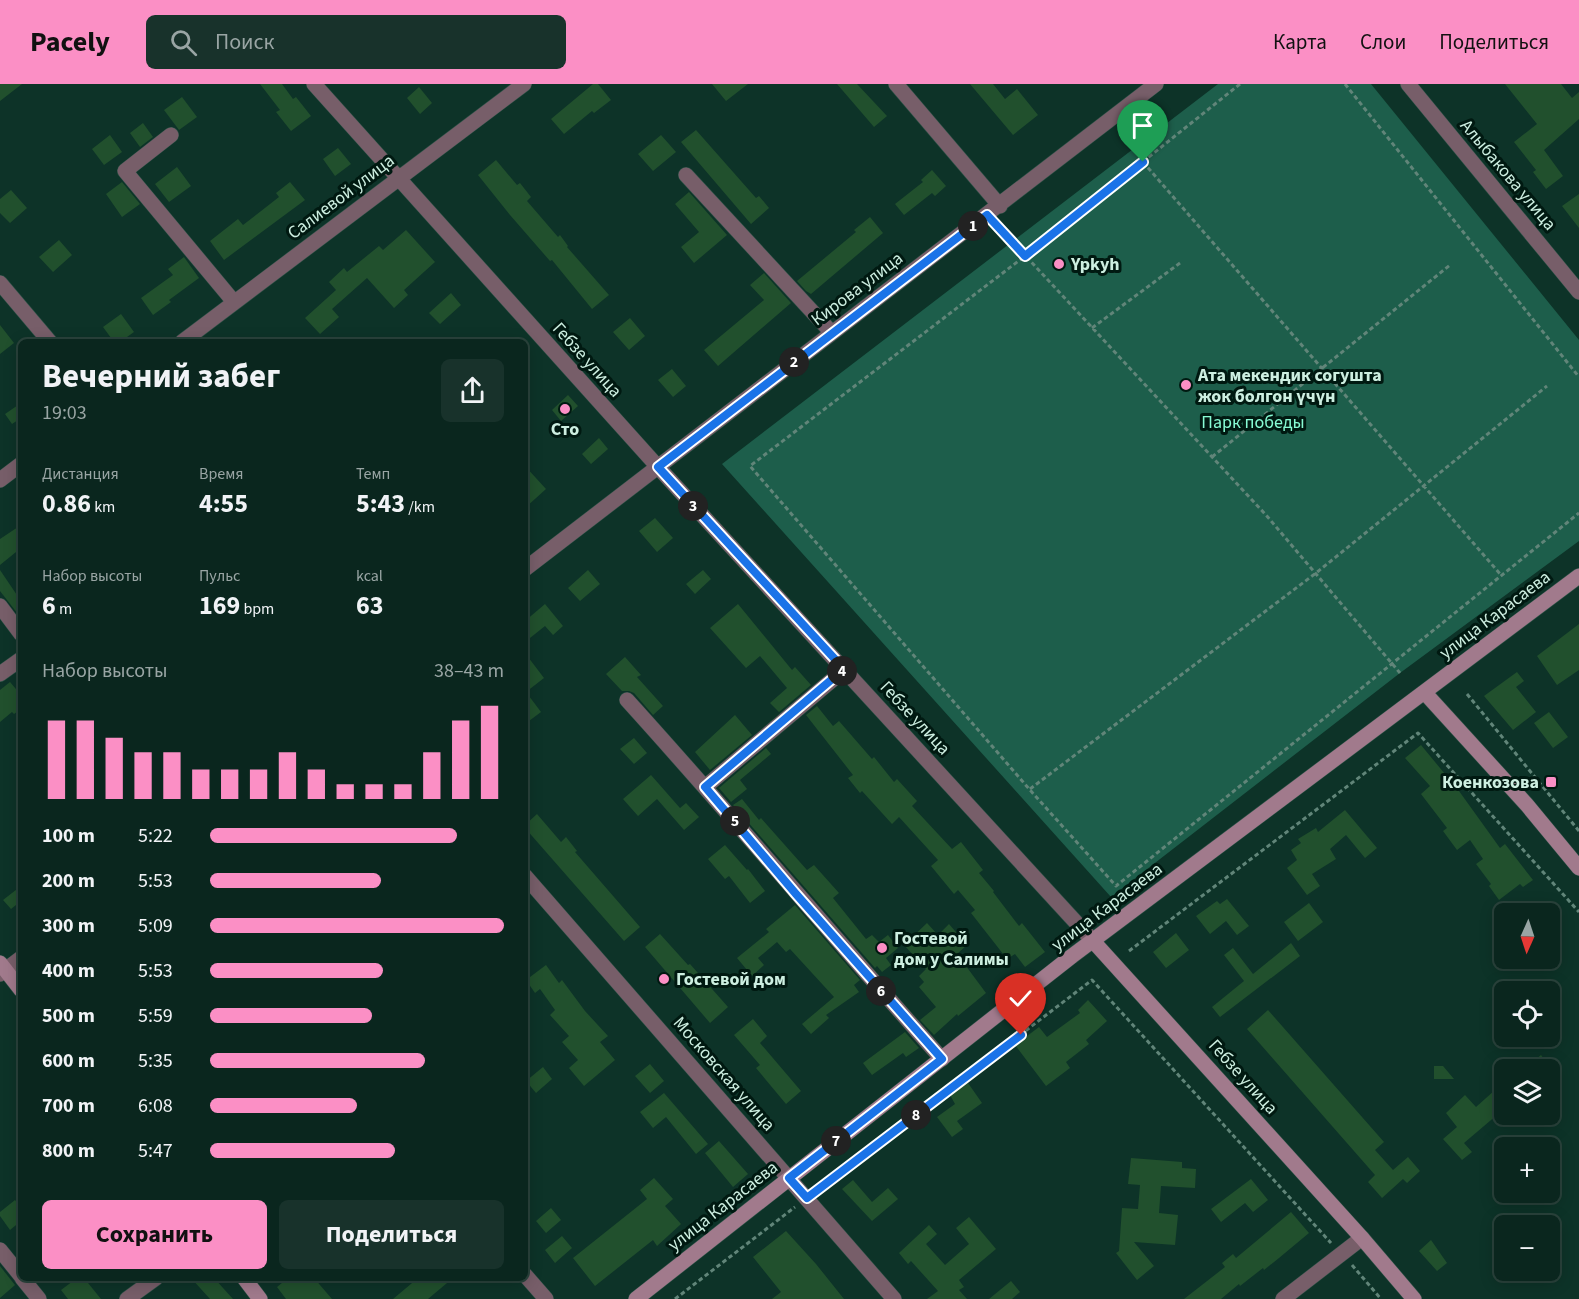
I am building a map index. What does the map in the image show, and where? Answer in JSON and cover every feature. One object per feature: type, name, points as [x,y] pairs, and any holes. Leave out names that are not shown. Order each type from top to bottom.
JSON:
[{"type":"main road","name":"улица Карасаева","points":[[636,1299],[1093,941],[1579,576]]},
{"type":"main road","points":[[1425,693],[1527,805],[1579,868]]},
{"type":"main road","name":"Гебзе улица","points":[[1093,941],[1362,1238],[1414,1299]]},
{"type":"main road","points":[[2,969],[18,987]]},
{"type":"main road","points":[[246,1281],[260,1299]]},
{"type":"street","name":"Гебзе улица","points":[[314,84],[658,467],[1093,941]]},
{"type":"street","name":"Салиевой улица","points":[[186,339],[524,84]]},
{"type":"street","points":[[896,84],[993,210]]},
{"type":"street","name":"Кирова улица","points":[[528,567],[1156,84]]},
{"type":"street","name":"Алыбакова улица","points":[[1408,84],[1579,291]]},
{"type":"street","points":[[171,135],[125,171],[234,302]]},
{"type":"street","points":[[686,175],[832,333]]},
{"type":"street","points":[[0,283],[47,339]]},
{"type":"street","points":[[0,480],[18,466]]},
{"type":"street","points":[[0,606],[18,630]]},
{"type":"street","points":[[0,675],[18,661]]},
{"type":"street","points":[[705,787],[844,669]]},
{"type":"street","points":[[627,700],[942,1059]]},
{"type":"street","name":"Московская улица","points":[[528,879],[894,1299]]},
{"type":"street","points":[[2,969],[18,960]]},
{"type":"street","points":[[1283,1299],[1362,1238]]},
{"type":"street","points":[[0,1250],[18,1272]]},
{"type":"street","points":[[528,1278],[546,1299]]},
{"type":"street","points":[[25,1281],[39,1299]]},
{"type":"street","points":[[127,1299],[152,1281]]},
{"type":"path","points":[[1240,84],[1025,256],[750,466],[1116,886],[1579,513]]},
{"type":"path","points":[[1345,84],[1579,376]]},
{"type":"path","points":[[1143,162],[1501,575]]},
{"type":"path","points":[[993,210],[1025,256],[1266,515],[1400,673]]},
{"type":"path","points":[[1092,328],[1180,263]]},
{"type":"path","points":[[1212,457],[1450,265]]},
{"type":"path","points":[[1030,790],[1316,573],[1547,386]]},
{"type":"path","points":[[1467,694],[1579,831]]},
{"type":"path","points":[[1129,951],[1418,733],[1579,912]]},
{"type":"path","points":[[675,1299],[1092,980],[1382,1299]]},
{"type":"green space","name":"Парк победы","points":[[1218,84],[1371,84],[1579,340],[1579,541],[1400,673],[1111,897],[722,464]]},
{"type":"building","points":[[0,84],[22,84],[0,101]]},
{"type":"building","points":[[260,84],[282,84],[293,99],[296,97],[311,116],[291,131],[276,112],[280,110]]},
{"type":"building","points":[[593,84],[598,84],[611,100],[594,113],[592,111],[564,134],[551,119]]},
{"type":"building","points":[[712,84],[748,84],[726,101]]},
{"type":"building","points":[[837,84],[857,84],[887,116],[874,127]]},
{"type":"building","points":[[970,84],[993,84],[1005,99],[1017,89],[1038,115],[1013,135]]},
{"type":"building","points":[[1505,84],[1561,84],[1572,98],[1579,92],[1579,119],[1544,150],[1563,176],[1546,189],[1533,172],[1536,170],[1514,142],[1537,124]]},
{"type":"building","points":[[419,87],[432,103],[420,114],[407,98]]},
{"type":"building","points":[[182,97],[197,117],[179,130],[164,110]]},
{"type":"building","points":[[143,123],[153,137],[140,147],[130,133]]},
{"type":"building","points":[[696,130],[756,198],[759,196],[769,208],[751,224],[681,142]]},
{"type":"building","points":[[110,135],[122,152],[104,165],[92,149]]},
{"type":"building","points":[[661,135],[676,152],[653,171],[638,154]]},
{"type":"building","points":[[338,148],[351,164],[335,176],[323,159]]},
{"type":"building","points":[[496,160],[517,185],[520,183],[531,197],[527,201],[558,237],[560,235],[567,247],[609,295],[592,309],[478,175]]},
{"type":"building","points":[[177,167],[191,186],[169,202],[155,184]]},
{"type":"building","points":[[932,170],[946,186],[935,196],[932,193],[904,215],[895,204],[923,182],[921,180]]},
{"type":"building","points":[[122,182],[140,204],[122,217],[106,194]]},
{"type":"building","points":[[290,182],[305,200],[224,260],[210,241],[238,219],[243,225],[279,197],[276,193]]},
{"type":"building","points":[[11,190],[27,208],[10,223],[0,213],[0,199]]},
{"type":"building","points":[[689,192],[727,235],[694,263],[681,247],[699,232],[675,204]]},
{"type":"building","points":[[1579,194],[1579,228],[1562,206]]},
{"type":"building","points":[[870,217],[883,233],[811,294],[806,291],[797,281],[856,232],[854,230]]},
{"type":"building","points":[[406,230],[435,262],[404,290],[408,295],[394,308],[367,278],[332,309],[339,317],[320,334],[305,318],[336,290],[329,282],[344,268],[347,272],[379,246],[383,250]]},
{"type":"building","points":[[59,240],[72,255],[53,272],[39,257]]},
{"type":"building","points":[[184,257],[199,278],[153,315],[141,298],[173,275],[168,269]]},
{"type":"building","points":[[764,273],[791,303],[718,366],[704,350],[764,300],[750,285]]},
{"type":"building","points":[[451,293],[461,305],[440,324],[429,313]]},
{"type":"building","points":[[121,314],[134,332],[124,339],[112,339],[103,327]]},
{"type":"building","points":[[630,318],[645,336],[629,350],[613,332]]},
{"type":"building","points":[[0,325],[14,343],[0,354]]},
{"type":"building","points":[[672,369],[686,386],[673,397],[658,380]]},
{"type":"building","points":[[568,395],[578,406],[561,421],[552,410]]},
{"type":"building","points":[[18,405],[18,420],[12,424],[5,414]]},
{"type":"building","points":[[599,438],[608,449],[591,464],[582,454]]},
{"type":"building","points":[[528,469],[546,489],[528,505]]},
{"type":"building","points":[[655,518],[673,538],[657,552],[639,531]]},
{"type":"building","points":[[18,527],[18,550],[0,565],[0,539]]},
{"type":"building","points":[[0,570],[18,597],[18,614],[0,591]]},
{"type":"building","points":[[588,570],[600,584],[580,601],[568,588]]},
{"type":"building","points":[[703,570],[711,579],[695,594],[686,584]]},
{"type":"building","points":[[545,604],[563,626],[553,635],[545,626],[528,640],[528,618]]},
{"type":"building","points":[[738,604],[792,670],[795,667],[811,685],[779,712],[770,703],[787,688],[760,656],[746,668],[710,628]]},
{"type":"building","points":[[1579,624],[1579,670],[1557,685],[1537,656]]},
{"type":"building","points":[[528,657],[544,678],[528,690]]},
{"type":"building","points":[[625,657],[641,675],[637,677],[663,706],[653,715],[634,693],[622,691],[606,674]]},
{"type":"building","points":[[1517,672],[1524,681],[1516,687],[1536,712],[1513,730],[1484,696]]},
{"type":"building","points":[[10,682],[18,691],[18,711],[14,714],[12,712],[0,722],[0,690]]},
{"type":"building","points":[[528,695],[541,712],[528,722]]},
{"type":"building","points":[[817,706],[833,726],[839,721],[872,759],[874,757],[894,782],[897,779],[917,801],[912,806],[952,849],[961,842],[983,870],[979,873],[993,892],[1019,926],[1022,923],[1045,952],[1025,967],[1015,954],[1007,959],[971,913],[975,910],[958,890],[954,894],[931,866],[938,860],[899,817],[892,824],[848,778],[853,775],[806,715]]},
{"type":"building","points":[[1549,712],[1568,737],[1553,748],[1534,723]]},
{"type":"building","points":[[735,715],[752,735],[710,770],[695,752]]},
{"type":"building","points":[[634,738],[647,753],[634,764],[620,749]]},
{"type":"building","points":[[1421,745],[1459,791],[1500,848],[1505,844],[1533,880],[1523,887],[1520,884],[1499,900],[1489,886],[1491,884],[1476,864],[1483,859],[1470,840],[1457,850],[1443,831],[1447,828],[1421,794],[1430,786],[1405,758]]},
{"type":"building","points":[[766,748],[771,754],[740,780],[747,789],[731,802],[719,788]]},
{"type":"building","points":[[651,775],[680,808],[686,803],[699,817],[684,830],[657,799],[638,816],[623,799]]},
{"type":"building","points":[[742,799],[807,870],[814,865],[839,893],[833,898],[866,939],[872,935],[879,942],[888,935],[898,948],[886,958],[891,965],[882,972],[877,966],[875,968],[733,805]]},
{"type":"building","points":[[1345,810],[1377,848],[1365,858],[1346,835],[1330,849],[1336,859],[1312,874],[1320,886],[1307,895],[1287,868],[1297,860],[1291,850],[1301,843],[1298,839],[1316,828],[1318,832]]},
{"type":"building","points":[[537,814],[561,842],[566,837],[577,851],[575,852],[640,927],[624,941],[528,831],[528,822]]},
{"type":"building","points":[[725,845],[765,891],[750,903],[729,876],[725,879],[708,859]]},
{"type":"building","points":[[18,888],[18,903],[11,909],[3,900]]},
{"type":"building","points":[[1227,899],[1249,926],[1237,935],[1226,921],[1210,934],[1196,916],[1217,901],[1220,904]]},
{"type":"building","points":[[1309,903],[1323,922],[1298,941],[1284,922]]},
{"type":"building","points":[[795,905],[860,980],[854,985],[859,992],[826,1015],[829,1018],[811,1034],[802,1024],[834,997],[790,949],[786,952],[777,942],[758,958],[764,965],[752,976],[737,958],[769,932],[766,929]]},
{"type":"building","points":[[927,923],[938,935],[949,924],[967,945],[957,954],[986,993],[958,1016],[957,1014],[934,1035],[920,1020],[936,1007],[919,987],[924,982],[919,976],[926,969],[904,945]]},
{"type":"building","points":[[1176,933],[1189,950],[1166,968],[1153,952]]},
{"type":"building","points":[[660,934],[728,1007],[710,1023],[645,947]]},
{"type":"building","points":[[1291,943],[1300,956],[1220,1017],[1212,1007],[1244,981],[1224,955],[1233,948],[1253,974]]},
{"type":"building","points":[[546,965],[559,983],[562,980],[585,1011],[608,1036],[600,1042],[615,1060],[584,1086],[569,1068],[578,1060],[562,1042],[569,1036],[550,1015],[555,1010],[540,989],[535,993],[528,983],[528,978]]},
{"type":"building","points":[[1088,1000],[1107,1021],[1086,1040],[1089,1044],[1066,1062],[1070,1068],[1046,1086],[1015,1045],[1039,1027],[1047,1037],[1080,1013],[1078,1010]]},
{"type":"building","points":[[1268,1010],[1384,1142],[1375,1150],[1393,1170],[1408,1157],[1420,1171],[1407,1183],[1403,1179],[1382,1198],[1368,1182],[1375,1175],[1247,1029]]},
{"type":"building","points":[[753,1019],[767,1036],[760,1043],[801,1091],[786,1104],[756,1068],[760,1065],[734,1035]]},
{"type":"building","points":[[905,1032],[919,1048],[906,1057],[903,1053],[872,1075],[863,1063]]},
{"type":"building","points":[[650,1064],[664,1081],[650,1093],[635,1076]]},
{"type":"building","points":[[1434,1066],[1443,1066],[1454,1079],[1434,1079]]},
{"type":"building","points":[[543,1067],[552,1079],[536,1093],[528,1083],[528,1079]]},
{"type":"building","points":[[968,1083],[982,1103],[957,1121],[963,1129],[952,1137],[937,1117],[955,1104],[950,1095]]},
{"type":"building","points":[[1494,1091],[1494,1118],[1464,1143],[1472,1152],[1462,1160],[1443,1139],[1457,1127],[1446,1113],[1465,1095],[1476,1107]]},
{"type":"building","points":[[664,1093],[708,1144],[696,1154],[666,1117],[653,1128],[640,1112]]},
{"type":"building","points":[[719,1141],[748,1174],[733,1187],[705,1153]]},
{"type":"building","points":[[1131,1158],[1182,1162],[1182,1168],[1196,1169],[1195,1188],[1161,1186],[1159,1213],[1178,1215],[1175,1245],[1134,1242],[1154,1266],[1137,1280],[1116,1253],[1119,1251],[1122,1208],[1138,1209],[1140,1185],[1128,1184]]},
{"type":"building","points":[[654,1178],[673,1199],[665,1206],[681,1224],[657,1246],[653,1240],[595,1286],[573,1258],[647,1199],[640,1190]]},
{"type":"building","points":[[1251,1179],[1268,1200],[1253,1212],[1245,1203],[1221,1222],[1211,1209]]},
{"type":"building","points":[[853,1180],[872,1202],[888,1188],[898,1199],[872,1221],[842,1189]]},
{"type":"building","points":[[15,1200],[18,1204],[18,1223],[10,1230],[0,1216],[0,1212]]},
{"type":"building","points":[[551,1208],[561,1220],[546,1233],[536,1221]]},
{"type":"building","points":[[1291,1212],[1309,1233],[1279,1258],[1240,1286],[1239,1284],[1221,1299],[1184,1299],[1225,1267],[1222,1263],[1233,1254],[1236,1258]]},
{"type":"building","points":[[969,1217],[996,1249],[959,1280],[964,1287],[959,1290],[967,1299],[927,1299],[938,1291],[911,1261],[908,1264],[899,1253],[929,1225],[937,1234],[926,1244],[945,1265],[969,1244],[956,1228]]},
{"type":"building","points":[[786,1231],[844,1299],[772,1299],[781,1292],[753,1257]]},
{"type":"building","points":[[562,1236],[572,1248],[555,1263],[545,1250]]},
{"type":"building","points":[[1431,1240],[1447,1263],[1437,1271],[1419,1251]]},
{"type":"building","points":[[0,1266],[15,1285],[0,1298]]},
{"type":"building","points":[[73,1281],[86,1281],[101,1299],[68,1299],[61,1290]]},
{"type":"building","points":[[194,1281],[217,1281],[233,1299],[210,1299]]},
{"type":"building","points":[[284,1281],[317,1281],[332,1299],[286,1299],[277,1287]]},
{"type":"building","points":[[414,1281],[449,1281],[428,1299],[393,1299]]},
{"type":"building","points":[[1011,1281],[1020,1292],[1012,1299],[989,1299]]},
{"type":"place","name":"Ypkyh","points":[[1059,264]]},
{"type":"place","name":"Ата мекендик согушта жок болгон үчүн","points":[[1186,385]]},
{"type":"place","name":"Сто","points":[[565,409]]},
{"type":"place","name":"Коенкозова","points":[[1551,782]]},
{"type":"place","name":"Гостевой дом у Салимы","points":[[882,948]]},
{"type":"place","name":"Гостевой дом","points":[[664,979]]},
{"type":"route","points":[[1021,1035],[807,1198],[789,1178],[942,1059],[705,787],[844,669],[658,467],[987,215],[1025,256],[1143,162]]}]
